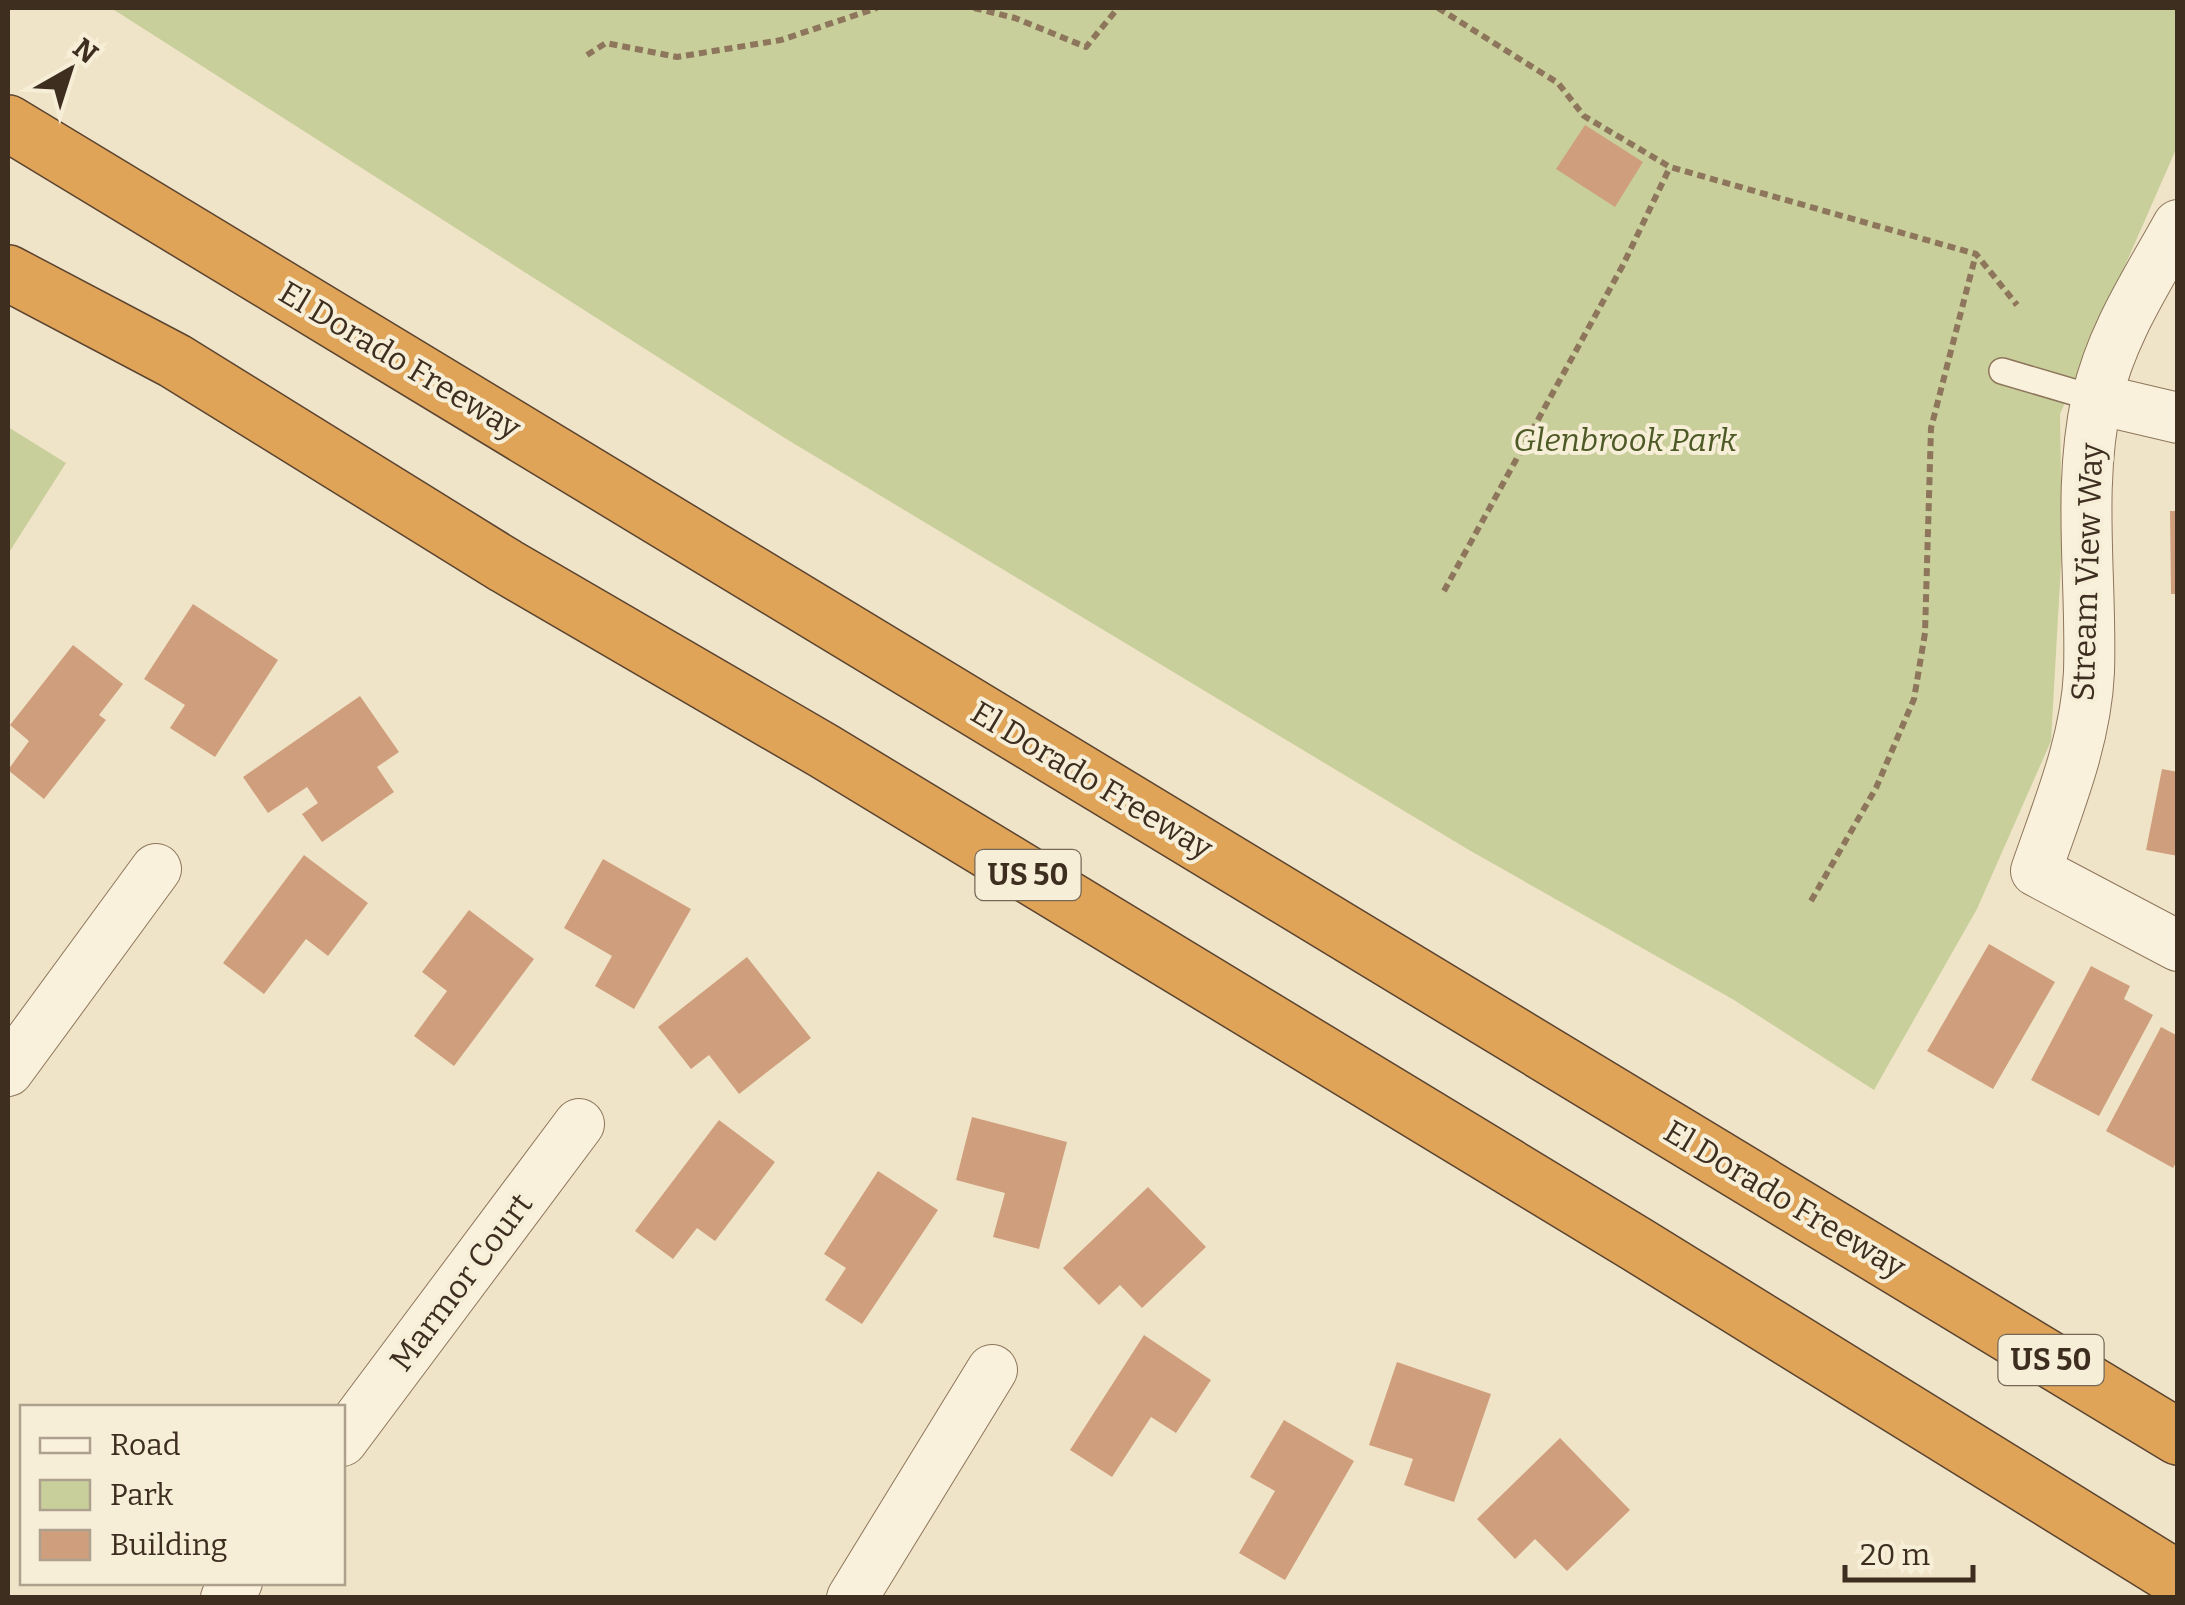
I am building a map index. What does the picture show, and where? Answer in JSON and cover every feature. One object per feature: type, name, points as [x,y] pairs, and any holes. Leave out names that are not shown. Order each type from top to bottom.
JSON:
[{"type":"highway","name":"El Dorado Freeway","points":[[8,123],[2178,1437]]},
{"type":"highway","name":"US 50","points":[[8,273],[176,360],[506,566],[824,750],[1604,1224],[2178,1579]]},
{"type":"highway","points":[[1924,1284],[2178,1414]]},
{"type":"highway","points":[[2038,1494],[2164,1598]]},
{"type":"street","name":"Stream View Way","points":[[2178,226],[2125,320],[2097,399],[2086,502],[2089,675],[2070,770],[2036,871],[2178,946]]},
{"type":"street","points":[[2097,399],[2178,418]]},
{"type":"street","points":[[8,1072],[156,869]]},
{"type":"street","name":"Marmor Court","points":[[345,1437],[579,1124]]},
{"type":"street","points":[[852,1598],[992,1370]]},
{"type":"lane","points":[[2002,370],[2097,399]]},
{"type":"path","points":[[587,55],[606,42],[677,57],[781,40],[877,8]]},
{"type":"path","points":[[974,8],[1015,18],[1086,48],[1118,8]]},
{"type":"path","points":[[1438,8],[1558,82],[1584,116],[1670,167],[1976,254],[2017,305]]},
{"type":"path","points":[[1444,591],[1624,265],[1670,167]]},
{"type":"path","points":[[1811,902],[1876,788],[1914,699],[1924,633],[1931,428],[1976,254]]},
{"type":"green space","name":"Glenbrook Park","points":[[111,8],[2177,8],[2177,147],[2060,414],[2062,547],[2051,741],[1977,909],[1874,1090],[1734,1000],[1469,850],[783,437]]},
{"type":"green space","points":[[8,427],[66,463],[8,554]]},
{"type":"building","points":[[1585,125],[1643,162],[1615,207],[1556,169]]},
{"type":"building","points":[[2170,511],[2178,511],[2178,594],[2171,594]]},
{"type":"building","points":[[193,604],[278,660],[215,757],[170,728],[185,705],[144,679]]},
{"type":"building","points":[[73,645],[123,684],[99,715],[106,720],[44,799],[8,770],[29,741],[10,725]]},
{"type":"building","points":[[360,696],[399,752],[377,767],[394,792],[322,842],[302,814],[318,803],[307,787],[268,813],[243,777]]},
{"type":"building","points":[[2162,769],[2178,772],[2178,856],[2146,850]]},
{"type":"building","points":[[304,855],[368,903],[328,956],[306,939],[264,994],[223,963]]},
{"type":"building","points":[[603,859],[691,909],[634,1009],[595,986],[612,956],[564,928]]},
{"type":"building","points":[[469,910],[534,959],[454,1066],[414,1036],[447,991],[422,972]]},
{"type":"building","points":[[1989,944],[2055,982],[1993,1089],[1927,1051]]},
{"type":"building","points":[[747,957],[811,1038],[739,1094],[709,1055],[691,1069],[658,1027]]},
{"type":"building","points":[[2091,966],[2130,986],[2124,999],[2153,1015],[2099,1116],[2031,1080]]},
{"type":"building","points":[[2161,1027],[2178,1036],[2178,1159],[2173,1168],[2106,1131]]},
{"type":"building","points":[[972,1117],[1067,1142],[1039,1249],[993,1237],[1005,1193],[956,1180]]},
{"type":"building","points":[[719,1120],[775,1162],[715,1241],[697,1228],[673,1259],[635,1231]]},
{"type":"building","points":[[878,1171],[938,1210],[862,1324],[825,1300],[846,1268],[824,1254]]},
{"type":"building","points":[[1148,1187],[1206,1247],[1142,1308],[1120,1285],[1099,1305],[1063,1268]]},
{"type":"building","points":[[1144,1335],[1211,1380],[1176,1433],[1151,1417],[1112,1477],[1070,1450]]},
{"type":"building","points":[[1397,1362],[1491,1394],[1454,1502],[1404,1485],[1413,1459],[1369,1445]]},
{"type":"building","points":[[1284,1420],[1354,1461],[1285,1580],[1239,1553],[1275,1491],[1250,1477]]},
{"type":"building","points":[[1560,1438],[1630,1510],[1567,1571],[1535,1539],[1515,1559],[1477,1519]]}]
